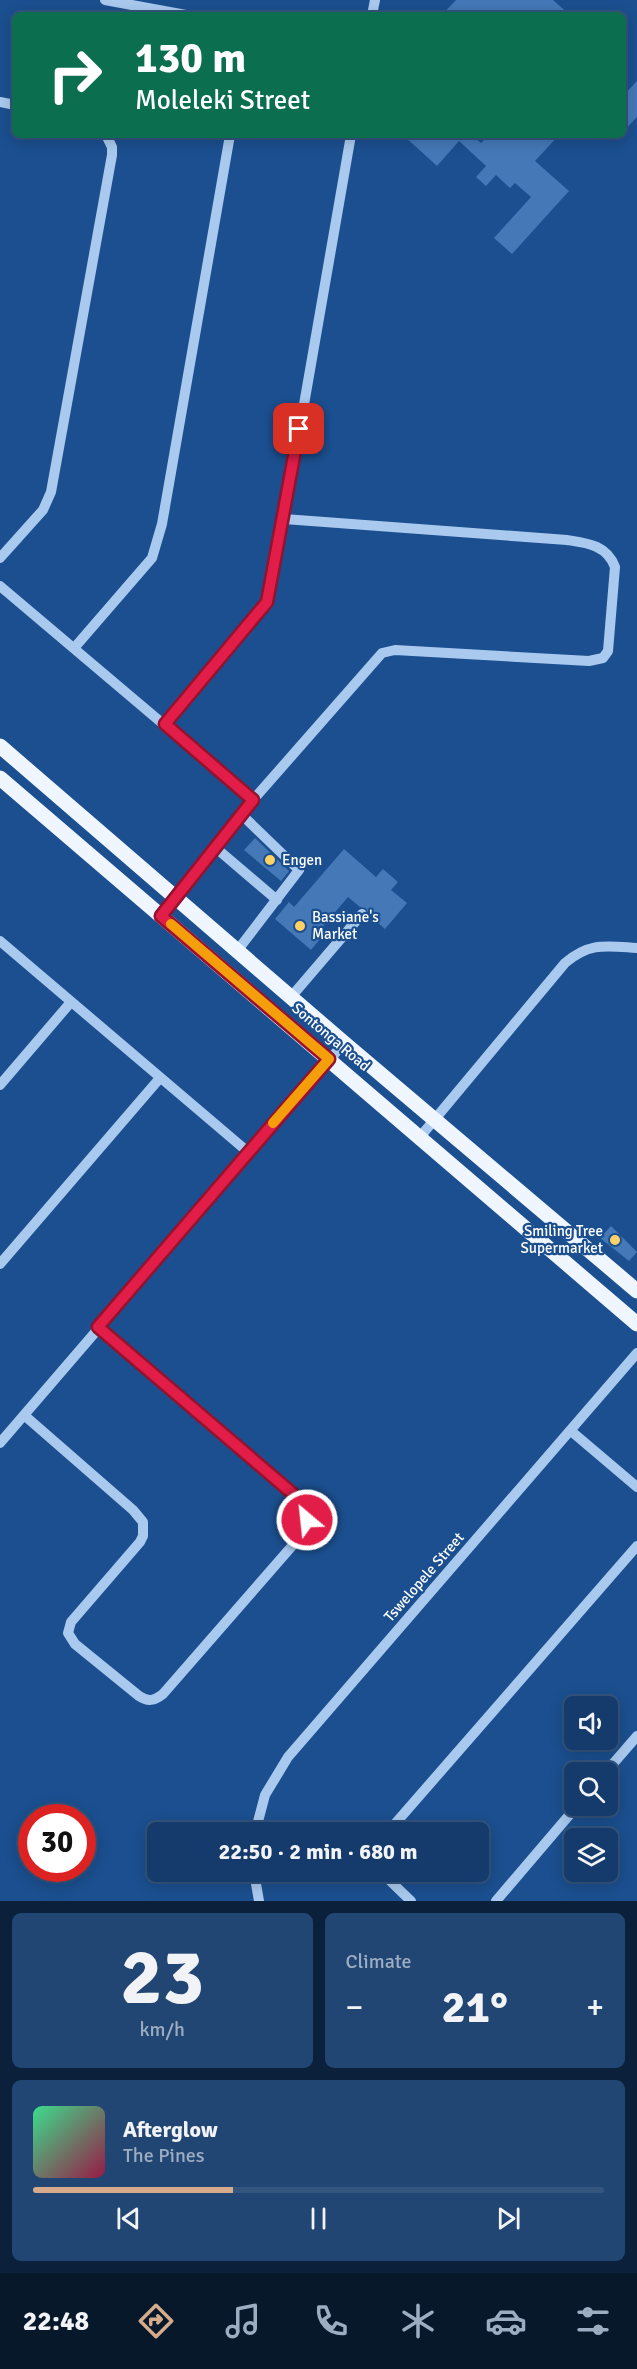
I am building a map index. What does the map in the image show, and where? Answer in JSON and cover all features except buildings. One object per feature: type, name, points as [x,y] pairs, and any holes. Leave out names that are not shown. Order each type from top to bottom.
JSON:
[{"type":"main road","name":"Sontonga Road","points":[[0,746],[344,1043],[637,1291]]},
{"type":"main road","name":"Sontonga Road","points":[[0,778],[637,1324]]},
{"type":"street","points":[[105,0],[170,12]]},
{"type":"street","points":[[0,558],[43,510],[51,492],[112,155],[112,147],[108,138]]},
{"type":"street","points":[[75,648],[152,558],[159,541],[229,138]]},
{"type":"street","points":[[165,724],[267,602],[284,519],[350,138]]},
{"type":"street","points":[[161,916],[253,800],[382,653],[395,650],[597,661],[603,658],[608,651],[615,567],[612,559],[599,547],[567,540],[284,519]]},
{"type":"street","points":[[0,586],[253,800]]},
{"type":"street","points":[[237,951],[297,874],[298,868],[242,815]]},
{"type":"street","points":[[216,848],[277,900]]},
{"type":"street","points":[[291,997],[362,914]]},
{"type":"street","points":[[0,941],[248,1152]]},
{"type":"street","points":[[420,1137],[565,963],[579,952],[594,946],[637,948]]},
{"type":"street","points":[[0,1085],[72,1002]]},
{"type":"street","points":[[0,1443],[344,1043]]},
{"type":"street","points":[[0,1264],[160,1078]]},
{"type":"street","points":[[24,1415],[133,1509],[143,1522],[143,1536],[140,1542],[71,1622],[68,1634],[75,1644],[139,1696],[146,1700],[155,1699],[162,1694],[299,1538],[305,1528],[306,1512],[292,1493],[98,1327]]},
{"type":"street","name":"Tswelopele Street","points":[[258,1822],[265,1795],[288,1757],[637,1353]]},
{"type":"street","points":[[571,1431],[637,1487]]},
{"type":"street","points":[[397,1822],[637,1546]]},
{"type":"street","points":[[615,1762],[637,1736]]},
{"type":"street","points":[[496,1901],[568,1816]]},
{"type":"street","points":[[256,1882],[258,1897]]},
{"type":"street","points":[[391,1882],[411,1901]]},
{"type":"slow traffic","points":[[171,924],[329,1059],[273,1123]]},
{"type":"place","name":"Engen","points":[[270,860]]},
{"type":"place","name":"Bassiane's Market","points":[[300,926]]},
{"type":"place","name":"Smiling Tree Supermarket","points":[[615,1240]]},
{"type":"route","points":[[299,429],[267,602],[165,724],[253,800],[161,916],[329,1059],[98,1327],[292,1493],[303,1505],[307,1520]]}]
